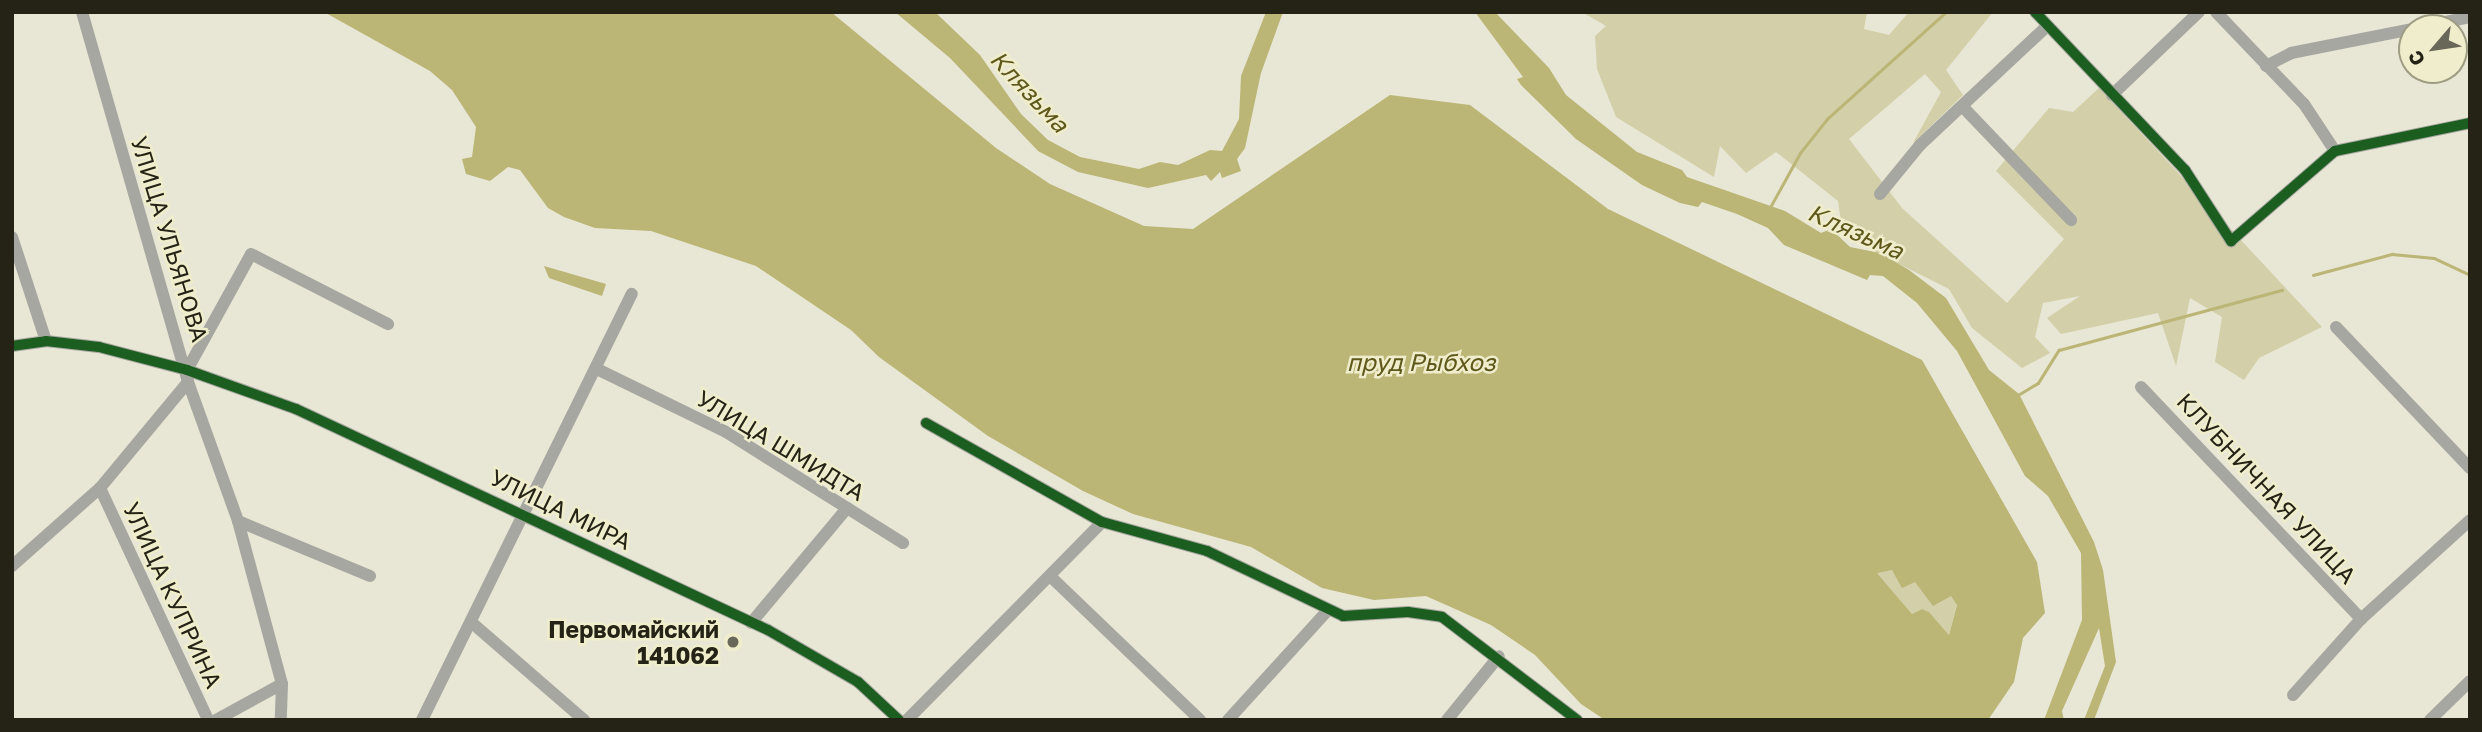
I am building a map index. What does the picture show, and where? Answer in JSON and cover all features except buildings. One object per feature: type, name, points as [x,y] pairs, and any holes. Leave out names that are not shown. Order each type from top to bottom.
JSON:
[{"type":"street","name":"УЛИЦА УЛЬЯНОВА","points":[[82,12],[188,376],[238,521],[282,684],[281,720]]},
{"type":"street","points":[[2035,12],[2046,27],[2185,170],[2231,241],[2335,151],[2470,123]]},
{"type":"street","points":[[2112,95],[2199,12]]},
{"type":"street","points":[[2216,12],[2304,104],[2335,151]]},
{"type":"street","points":[[1880,194],[1962,106],[2046,27]]},
{"type":"street","points":[[2266,66],[2291,53],[2398,31]]},
{"type":"street","points":[[1962,106],[2071,220]]},
{"type":"street","points":[[12,237],[46,341]]},
{"type":"street","points":[[12,566],[100,488],[188,376],[251,254],[388,324]]},
{"type":"street","points":[[422,720],[632,294]]},
{"type":"street","points":[[2336,327],[2470,468]]},
{"type":"street","name":"УЛИЦА МИРА","points":[[12,346],[46,341],[99,347],[296,408],[751,623],[858,681],[899,720]]},
{"type":"street","name":"УЛИЦА ШМИДТА","points":[[597,369],[726,432],[903,543]]},
{"type":"street","name":"КЛУБНИЧНАЯ УЛИЦА","points":[[2141,387],[2361,619]]},
{"type":"street","points":[[926,423],[1102,522],[1207,551],[1343,616],[1408,612],[1442,617],[1499,656],[1577,720]]},
{"type":"street","name":"УЛИЦА КУПРИНА","points":[[100,488],[208,720]]},
{"type":"street","points":[[751,623],[847,508]]},
{"type":"street","points":[[2293,695],[2361,619],[2470,520]]},
{"type":"street","points":[[238,521],[370,576]]},
{"type":"street","points":[[907,720],[1102,522]]},
{"type":"street","points":[[1049,576],[1200,720]]},
{"type":"street","points":[[1228,720],[1328,610]]},
{"type":"street","points":[[471,622],[584,720]]},
{"type":"street","points":[[1447,720],[1499,656]]},
{"type":"street","points":[[2430,720],[2470,681]]},
{"type":"street","name":"УЛИЦА КУПРИНА","points":[[215,720],[282,684]]},
{"type":"shaded area","points":[[1582,12],[1867,12],[1864,29],[1889,35],[1909,12],[1993,12],[1946,70],[1963,95],[1913,143],[1941,92],[1925,74],[1849,139],[1902,208],[2007,303],[2064,239],[1996,171],[2049,108],[2073,112],[2099,88],[2322,327],[2259,358],[2244,380],[2215,362],[2222,317],[2190,298],[2176,366],[2158,313],[2061,334],[2047,318],[2080,296],[2043,303],[2035,337],[2050,353],[2022,368],[1972,328],[1949,289],[1843,236],[1838,201],[1776,152],[1746,173],[1720,146],[1714,177],[1616,117],[1597,69],[1595,36],[1606,26]]},
{"type":"shaded area","points":[[1892,570],[1951,596],[1957,604],[1949,635],[1929,612],[1922,609],[1912,614],[1876,572]]},
{"type":"water","name":"пруд Рыбхоз","points":[[324,12],[831,12],[996,148],[1050,184],[1144,226],[1193,229],[1390,95],[1470,105],[1608,209],[1922,360],[2037,562],[2045,613],[2023,638],[2014,682],[1988,720],[1605,720],[1581,704],[1535,655],[1491,625],[1426,596],[1374,600],[1322,588],[1251,547],[1133,514],[1083,491],[988,436],[879,357],[851,330],[756,266],[651,231],[595,228],[564,217],[548,208],[520,170],[508,167],[490,181],[466,174],[462,159],[472,157],[476,127],[452,90],[430,71]],"holes":[[[1892,570],[1902,588],[1915,582],[1933,606],[1951,596],[1957,605],[1949,635],[1929,612],[1922,609],[1912,614],[1877,573]]]},
{"type":"water","points":[[895,12],[935,12],[980,55],[1021,114],[1048,140],[1080,157],[1139,169],[1160,162],[1178,165],[1210,150],[1222,151],[1239,119],[1241,76],[1266,12],[1283,12],[1261,73],[1245,148],[1237,159],[1241,171],[1222,178],[1220,172],[1211,181],[1206,175],[1148,188],[1078,172],[1038,151],[950,58]]},
{"type":"water","points":[[1475,12],[1495,12],[1549,68],[1566,95],[1637,152],[1682,170],[1687,177],[1785,211],[1821,233],[1831,229],[1850,247],[1880,253],[1909,270],[1946,298],[1989,370],[2019,394],[2094,542],[2103,570],[2116,662],[2094,720],[2084,720],[2105,666],[2099,628],[2062,711],[2064,720],[2044,720],[2082,620],[2081,553],[2048,496],[2025,476],[1957,351],[1917,303],[1883,276],[1870,275],[1867,280],[1784,245],[1768,228],[1737,214],[1702,202],[1698,207],[1680,203],[1642,185],[1576,139],[1521,85],[1517,79],[1523,77]]},
{"type":"water","points":[[544,266],[606,284],[602,296],[549,278]]},
{"type":"waterway","points":[[1768,211],[1800,153],[1827,119],[1946,12]]},
{"type":"waterway","points":[[2313,275],[2392,254],[2434,258],[2470,275]]},
{"type":"waterway","points":[[2018,395],[2038,383],[2059,350],[2282,290]]},
{"type":"cycle path","points":[[2035,12],[2185,170],[2231,241],[2335,151],[2470,123]]},
{"type":"cycle path","points":[[12,346],[46,341],[99,347],[187,370],[296,409],[768,630],[858,682],[899,720]]},
{"type":"cycle path","points":[[926,423],[1102,522],[1207,551],[1343,616],[1408,612],[1442,617],[1577,720]]},
{"type":"place","name":"Первомайский 141062","points":[[733,642]]},
{"type":"water label","name":"Клязьма","points":[[1030,91]]},
{"type":"water label","name":"Клязьма","points":[[1856,231]]}]
